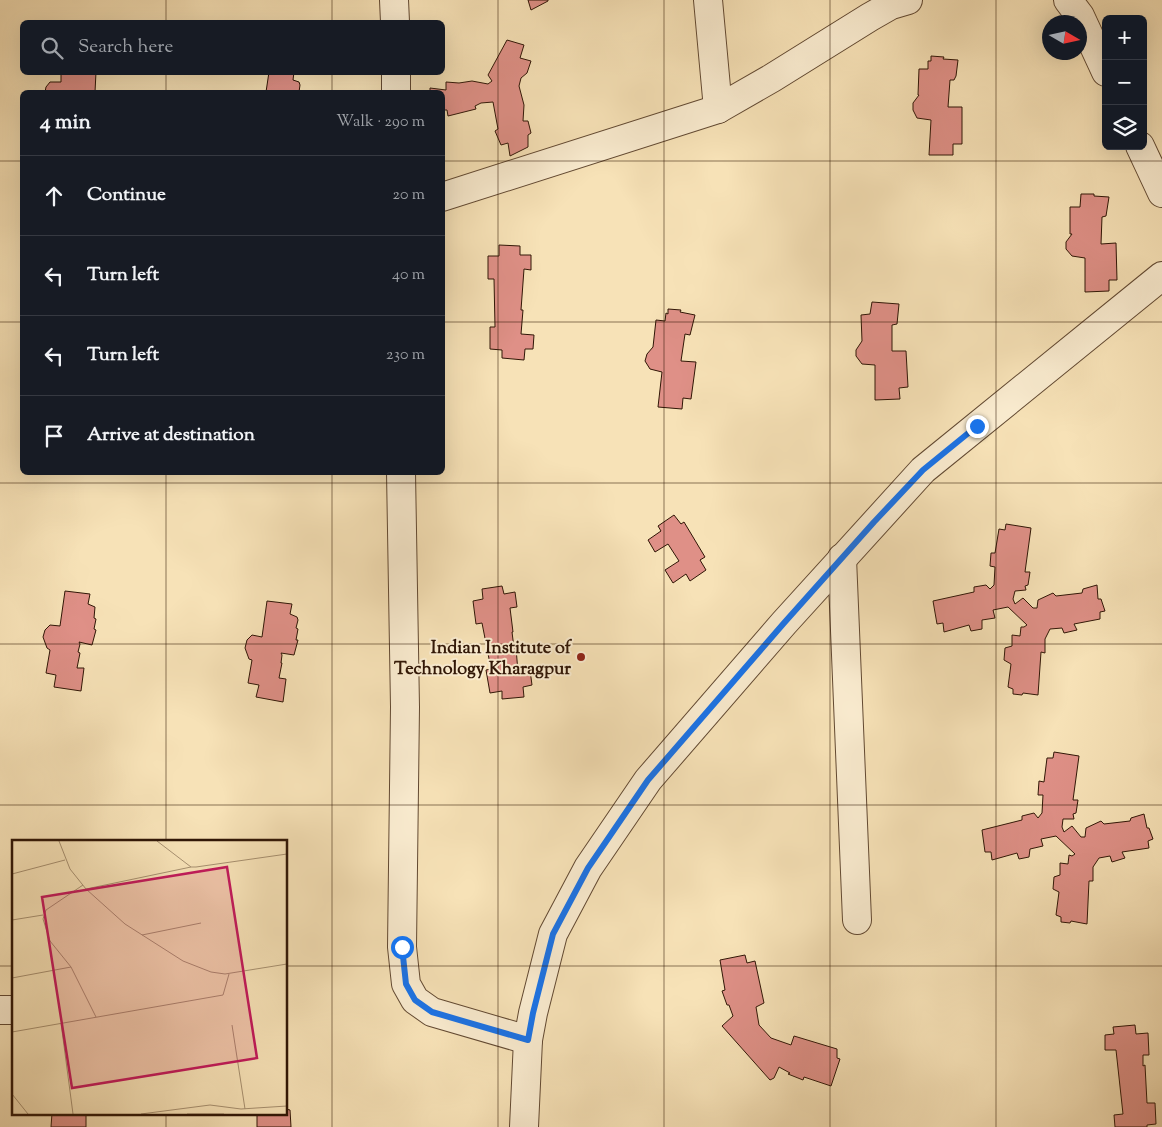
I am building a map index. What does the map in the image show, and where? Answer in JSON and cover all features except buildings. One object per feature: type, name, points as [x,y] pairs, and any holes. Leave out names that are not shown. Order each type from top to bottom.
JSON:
[{"type":"street","points":[[394,0],[395,20]]},
{"type":"street","points":[[708,0],[718,109]]},
{"type":"street","points":[[445,196],[718,109],[870,17],[891,5],[908,0]]},
{"type":"street","points":[[1068,0],[1080,16],[1102,63]]},
{"type":"street","points":[[396,75],[396,90]]},
{"type":"street","points":[[1142,150],[1162,193]]},
{"type":"street","points":[[524,1127],[528,1040],[553,934],[588,868],[648,780],[842,558],[923,470],[1162,276]]},
{"type":"street","points":[[401,475],[405,707],[402,947],[406,984],[415,1000],[432,1012],[528,1040]]},
{"type":"street","points":[[842,558],[857,920]]},
{"type":"place","name":"Indian Institute of Technology Kharagpur","points":[[581,657]]},
{"type":"route","points":[[402,947],[406,984],[415,1000],[432,1012],[528,1040],[553,934],[588,868],[648,780],[874,522],[923,470],[977,426]]}]
